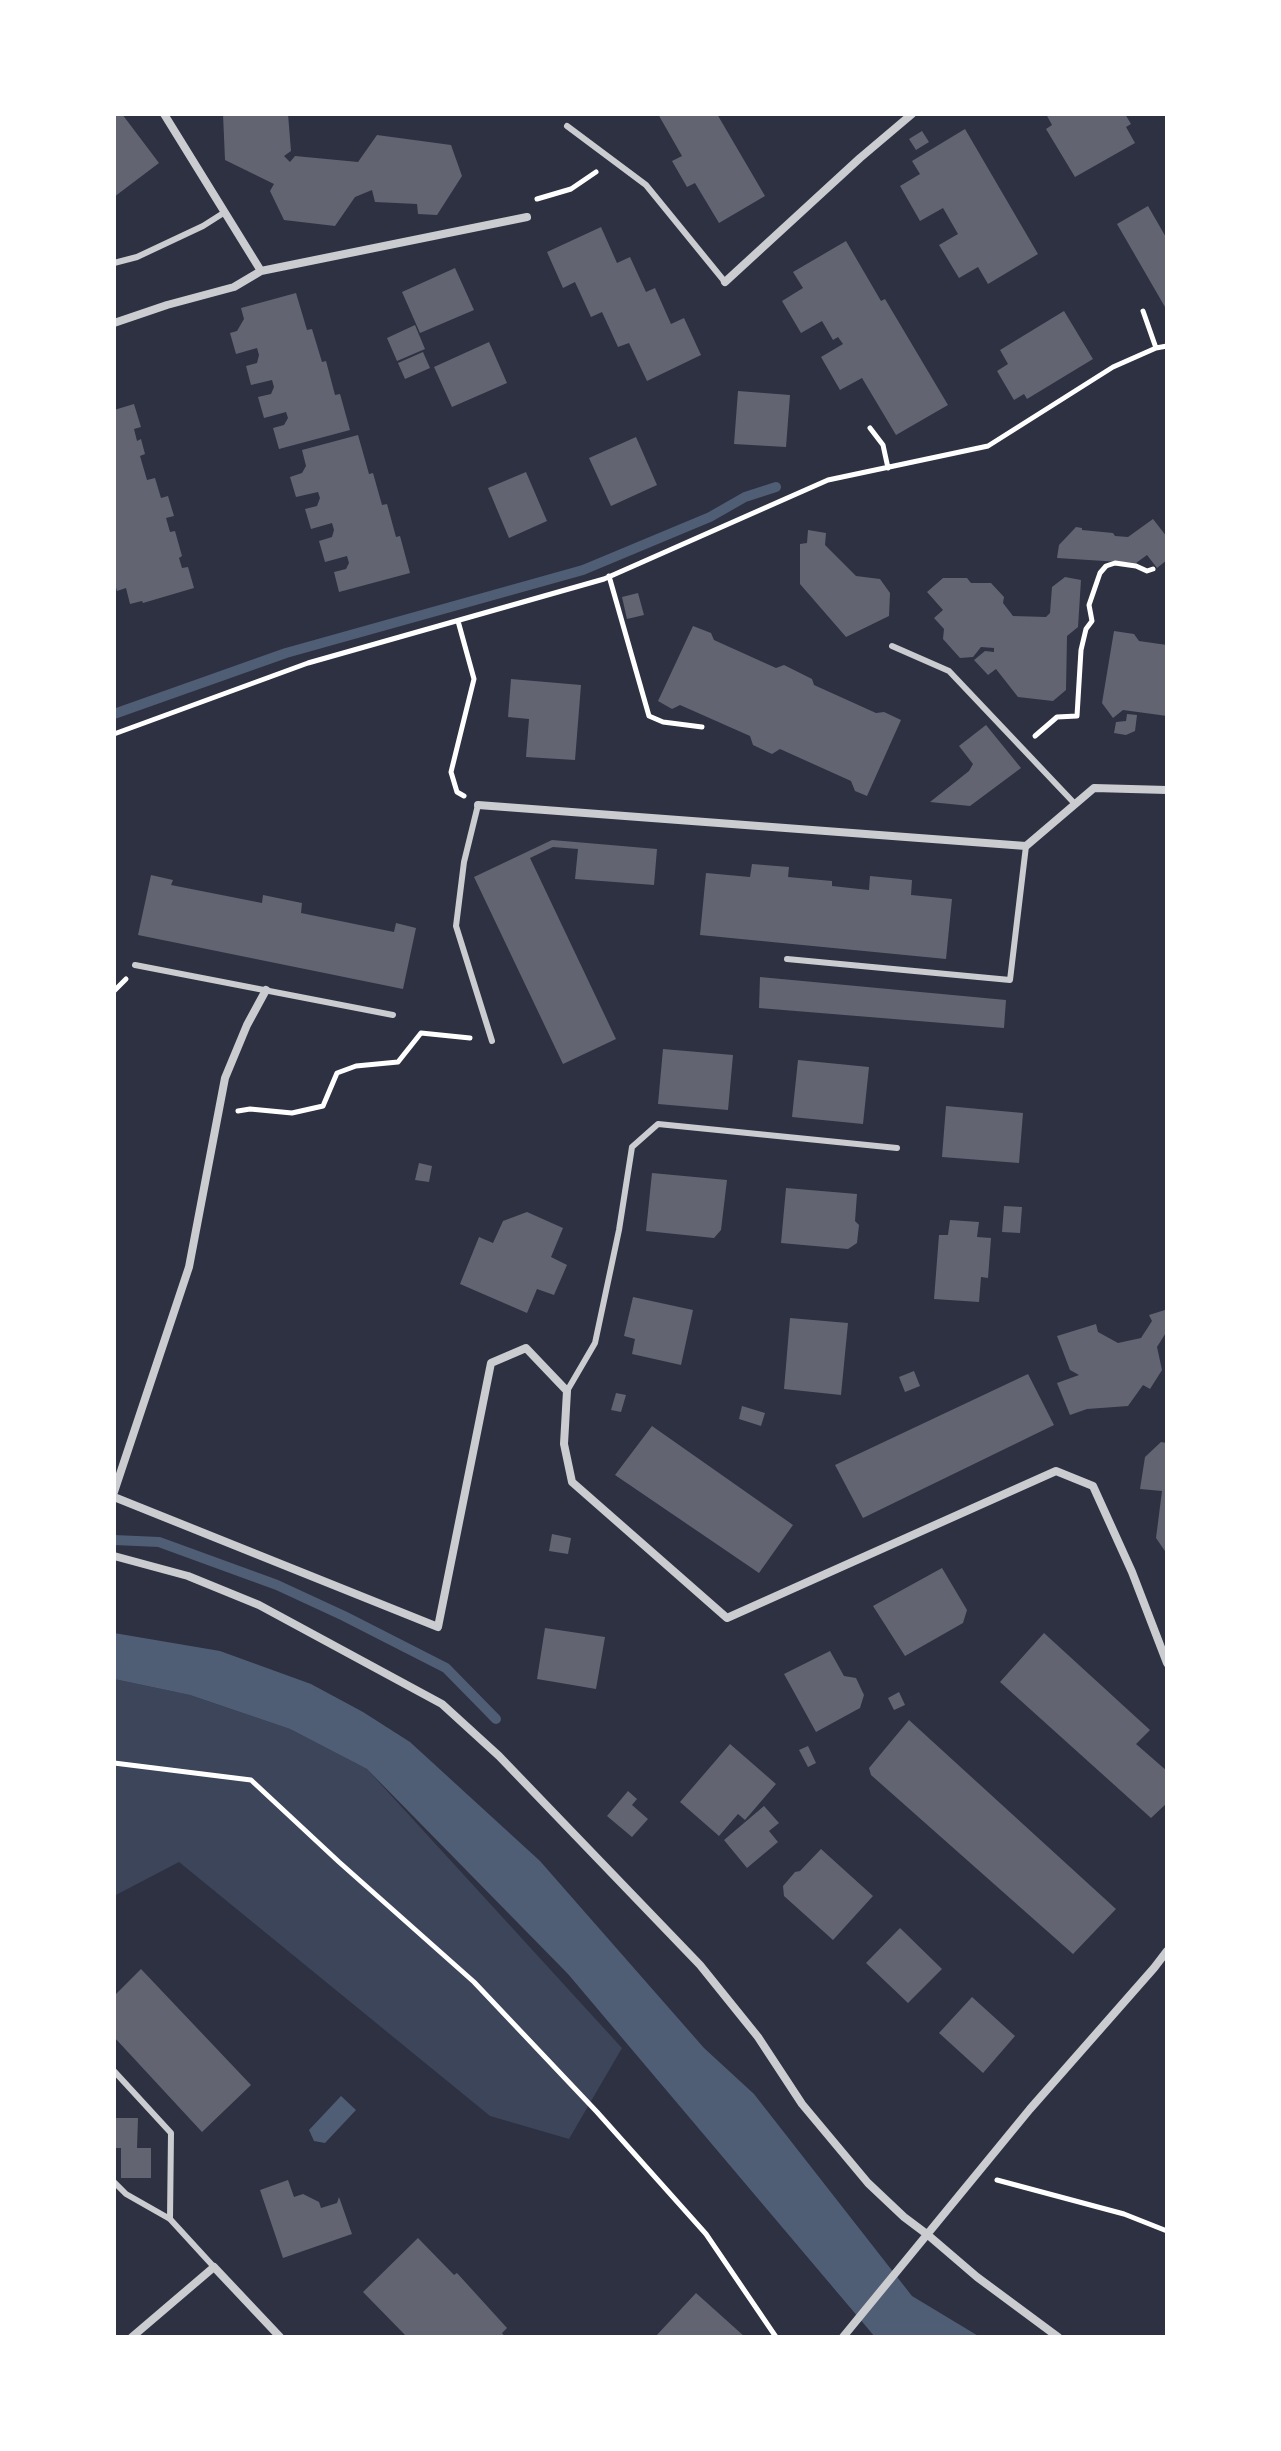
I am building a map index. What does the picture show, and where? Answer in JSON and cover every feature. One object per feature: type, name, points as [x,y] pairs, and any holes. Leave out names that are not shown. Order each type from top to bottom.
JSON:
[{"type":"street","points":[[164,114],[261,271]]},
{"type":"street","points":[[725,282],[912,114]]},
{"type":"street","points":[[114,323],[234,287],[261,271],[527,217]]},
{"type":"street","points":[[478,805],[1026,846],[1094,788],[1167,790]]},
{"type":"street","points":[[266,990],[247,1025],[225,1078],[189,1267],[114,1494],[438,1627],[491,1363],[526,1348],[567,1391],[564,1444],[572,1482],[727,1618],[1056,1471],[1093,1486],[1132,1572],[1167,1663]]},
{"type":"street","points":[[114,1556],[188,1576],[259,1605],[442,1704],[499,1756],[700,1965],[758,2037],[802,2104],[868,2183],[977,2277],[1058,2337]]},
{"type":"street","points":[[844,2336],[976,2174],[1167,1951]]},
{"type":"street","points":[[132,2337],[214,2267],[280,2337]]},
{"type":"lane","points":[[567,126],[646,185],[725,282]]},
{"type":"lane","points":[[114,263],[137,257],[203,226],[225,212]]},
{"type":"lane","points":[[892,646],[949,671],[1075,804]]},
{"type":"lane","points":[[478,805],[464,862],[456,926],[492,1041]]},
{"type":"lane","points":[[787,959],[1010,980],[1026,846]]},
{"type":"lane","points":[[135,965],[393,1015]]},
{"type":"lane","points":[[567,1391],[595,1343],[619,1230],[632,1147],[658,1124],[897,1148]]},
{"type":"lane","points":[[114,2071],[171,2133],[170,2219]]},
{"type":"lane","points":[[114,2182],[126,2194],[170,2219],[214,2267]]},
{"type":"path","points":[[527,217],[527,202],[571,189],[613,159]]},
{"type":"path","points":[[1143,311],[1156,348]]},
{"type":"path","points":[[114,734],[308,663],[609,576],[828,480],[988,446],[1113,367],[1167,346]]},
{"type":"path","points":[[870,428],[883,445],[888,468]]},
{"type":"path","points":[[1022,748],[1057,717],[1077,716],[1081,650],[1086,629],[1092,621],[1089,605],[1100,573],[1106,566],[1115,563],[1147,571],[1153,569]]},
{"type":"path","points":[[609,576],[649,716],[663,722],[702,727]]},
{"type":"path","points":[[458,621],[474,679],[451,772],[457,792],[478,805]]},
{"type":"path","points":[[217,1116],[250,1109],[292,1113],[323,1106],[337,1073],[356,1066],[398,1062],[421,1033],[492,1041]]},
{"type":"path","points":[[114,1763],[251,1780],[485,1992],[706,2234],[776,2337]]},
{"type":"path","points":[[976,2174],[1124,2214],[1167,2231]]},
{"type":"shaded area","points":[[114,1633],[220,1651],[311,1684],[410,1742],[540,1861],[704,2048],[754,2094],[912,2296],[980,2337],[875,2337],[568,1974],[367,1769],[290,1729],[190,1695],[114,1679]]},
{"type":"shaded area","points":[[114,1679],[190,1695],[290,1729],[367,1769],[622,2048],[569,2139],[490,2116],[179,1862],[114,1896]]},
{"type":"shaded area","points":[[341,2096],[356,2110],[325,2143],[314,2141],[309,2130]]},
{"type":"building","points":[[114,114],[122,114],[159,163],[114,197]]},
{"type":"building","points":[[223,114],[288,114],[291,151],[284,156],[290,162],[295,156],[358,162],[377,135],[451,145],[462,176],[437,215],[418,214],[417,204],[375,202],[372,190],[355,197],[335,226],[284,220],[270,191],[274,184],[225,160]]},
{"type":"building","points":[[658,114],[717,114],[765,196],[719,223],[695,183],[687,187],[672,161],[682,156]]},
{"type":"building","points":[[1046,114],[1125,114],[1131,124],[1126,127],[1135,143],[1075,177],[1046,129],[1052,125]]},
{"type":"building","points":[[965,129],[1038,254],[988,284],[978,267],[959,278],[939,245],[958,234],[943,208],[920,221],[900,186],[920,174],[912,161]]},
{"type":"building","points":[[922,131],[929,142],[916,150],[909,139]]},
{"type":"building","points":[[1148,206],[1167,239],[1165,307],[1117,224]]},
{"type":"building","points":[[601,227],[617,263],[630,257],[646,292],[655,288],[671,324],[684,318],[701,355],[647,381],[629,343],[618,347],[602,312],[591,317],[575,282],[563,288],[547,252]]},
{"type":"building","points":[[846,241],[881,301],[885,299],[948,405],[896,435],[862,378],[840,390],[821,357],[843,344],[838,337],[833,340],[822,321],[801,333],[782,301],[803,288],[793,272]]},
{"type":"building","points":[[455,268],[474,310],[420,333],[402,292]]},
{"type":"building","points":[[296,293],[307,330],[312,329],[322,362],[326,361],[335,395],[340,394],[350,430],[279,449],[273,428],[284,425],[288,418],[286,412],[264,418],[258,397],[271,394],[274,387],[272,380],[251,385],[246,366],[257,363],[257,348],[236,354],[230,333],[237,331],[244,319],[241,308]]},
{"type":"building","points":[[1064,311],[1093,359],[1027,399],[1024,394],[1014,400],[997,371],[1008,364],[1000,350]]},
{"type":"building","points":[[415,325],[425,349],[397,361],[387,338]]},
{"type":"building","points":[[489,342],[507,383],[452,407],[434,367]]},
{"type":"building","points":[[423,352],[430,368],[405,379],[398,363]]},
{"type":"building","points":[[738,391],[790,395],[786,447],[734,444]]},
{"type":"building","points":[[134,404],[141,427],[134,429],[145,454],[140,456],[147,480],[155,478],[161,498],[168,496],[174,516],[166,518],[170,532],[175,531],[182,568],[188,567],[194,588],[130,604],[126,588],[117,591],[114,581],[114,410]]},
{"type":"building","points":[[358,435],[369,474],[373,473],[382,505],[387,504],[396,537],[400,536],[410,573],[339,592],[334,572],[346,569],[349,563],[347,556],[325,562],[319,541],[332,537],[332,523],[311,529],[305,509],[317,506],[320,498],[318,492],[296,497],[290,477],[302,473],[306,466],[302,450]]},
{"type":"building","points":[[636,437],[657,485],[611,506],[589,458]]},
{"type":"building","points":[[526,472],[547,521],[509,538],[488,488]]},
{"type":"building","points":[[1153,519],[1167,537],[1167,560],[1157,568],[1147,555],[1136,563],[1057,558],[1059,545],[1076,527],[1128,537]]},
{"type":"building","points":[[808,530],[826,533],[825,545],[856,576],[880,579],[890,593],[889,616],[846,637],[800,584],[800,544],[807,543]]},
{"type":"building","points":[[1065,577],[1081,580],[1078,627],[1067,636],[1066,690],[1053,701],[1018,697],[996,669],[988,675],[974,660],[985,651],[994,652],[994,648],[981,647],[973,657],[960,658],[943,639],[944,629],[934,618],[943,610],[927,592],[943,578],[967,578],[971,583],[991,583],[1004,597],[1003,603],[1013,616],[1046,617],[1050,613],[1052,587]]},
{"type":"building","points":[[638,593],[644,615],[627,619],[622,597]]},
{"type":"building","points":[[693,626],[711,633],[714,640],[776,668],[784,665],[812,679],[814,685],[876,713],[884,712],[901,720],[867,796],[855,791],[851,781],[780,749],[772,754],[753,745],[750,736],[680,705],[672,709],[658,701]]},
{"type":"building","points":[[1114,631],[1134,634],[1139,641],[1167,645],[1167,716],[1123,710],[1113,718],[1102,703]]},
{"type":"building","points":[[511,679],[581,685],[575,760],[526,757],[529,719],[508,717]]},
{"type":"building","points":[[1127,714],[1137,715],[1135,731],[1126,735],[1114,733],[1116,722],[1126,721]]},
{"type":"building","points":[[986,725],[1021,768],[970,806],[930,802],[969,771],[973,764],[959,746]]},
{"type":"building","points":[[552,840],[657,849],[654,885],[575,879],[578,849],[553,847],[530,858],[616,1039],[563,1064],[474,877]]},
{"type":"building","points":[[752,864],[789,867],[788,877],[832,881],[832,886],[869,890],[870,876],[912,880],[911,895],[952,899],[946,959],[700,935],[706,873],[750,877]]},
{"type":"building","points":[[151,875],[173,880],[171,885],[262,903],[263,895],[302,903],[301,913],[394,932],[396,923],[416,928],[403,989],[138,935]]},
{"type":"building","points":[[760,977],[1006,1000],[1004,1028],[759,1008]]},
{"type":"building","points":[[663,1049],[733,1055],[728,1110],[658,1104]]},
{"type":"building","points":[[798,1060],[869,1067],[863,1124],[792,1117]]},
{"type":"building","points":[[946,1106],[1023,1113],[1019,1163],[942,1157]]},
{"type":"building","points":[[419,1163],[432,1166],[429,1182],[415,1180]]},
{"type":"building","points":[[652,1173],[727,1180],[721,1230],[714,1238],[646,1231]]},
{"type":"building","points":[[786,1188],[857,1194],[857,1243],[848,1249],[781,1243]]},
{"type":"building","points":[[1004,1206],[1022,1207],[1020,1233],[1002,1232]]},
{"type":"building","points":[[527,1212],[563,1228],[551,1257],[567,1265],[554,1295],[537,1289],[527,1313],[460,1284],[479,1237],[493,1243],[503,1221]]},
{"type":"building","points":[[950,1220],[979,1222],[977,1237],[991,1238],[988,1278],[981,1277],[979,1302],[934,1299],[939,1235],[948,1235]]},
{"type":"building","points":[[633,1297],[693,1310],[681,1365],[632,1354],[635,1339],[624,1336]]},
{"type":"building","points":[[1165,1310],[1167,1331],[1157,1347],[1162,1370],[1150,1389],[1143,1385],[1128,1406],[1087,1409],[1070,1415],[1057,1383],[1079,1375],[1070,1370],[1057,1336],[1096,1324],[1098,1332],[1118,1343],[1141,1338],[1152,1321],[1149,1315]]},
{"type":"building","points":[[790,1318],[848,1323],[841,1395],[784,1389]]},
{"type":"building","points":[[914,1371],[920,1386],[905,1392],[899,1377]]},
{"type":"building","points":[[1028,1374],[1054,1425],[863,1518],[835,1465]]},
{"type":"building","points":[[616,1393],[626,1395],[621,1412],[611,1410]]},
{"type":"building","points":[[742,1406],[765,1413],[761,1426],[739,1419]]},
{"type":"building","points":[[652,1426],[793,1525],[759,1573],[615,1475]]},
{"type":"building","points":[[1161,1442],[1167,1443],[1167,1554],[1156,1538],[1162,1491],[1140,1489],[1145,1457]]},
{"type":"building","points":[[552,1534],[571,1538],[568,1554],[549,1551]]},
{"type":"building","points":[[942,1568],[967,1610],[963,1623],[905,1656],[873,1606]]},
{"type":"building","points":[[545,1628],[605,1637],[596,1689],[537,1679]]},
{"type":"building","points":[[1044,1633],[1150,1730],[1136,1744],[1167,1771],[1167,1803],[1151,1818],[1000,1682]]},
{"type":"building","points":[[830,1651],[844,1676],[856,1678],[864,1695],[860,1708],[816,1732],[784,1674]]},
{"type":"building","points":[[899,1692],[905,1705],[894,1710],[888,1698]]},
{"type":"building","points":[[909,1720],[1116,1909],[1073,1954],[871,1775],[869,1768]]},
{"type":"building","points":[[730,1744],[776,1784],[745,1820],[738,1814],[719,1836],[680,1802]]},
{"type":"building","points":[[808,1746],[816,1763],[808,1767],[799,1750]]},
{"type":"building","points":[[628,1791],[637,1799],[632,1805],[648,1819],[632,1837],[607,1816]]},
{"type":"building","points":[[764,1806],[779,1823],[769,1831],[778,1842],[747,1868],[724,1840]]},
{"type":"building","points":[[821,1849],[873,1896],[833,1940],[784,1896],[783,1886]]},
{"type":"building","points":[[900,1928],[942,1969],[908,2003],[866,1963]]},
{"type":"building","points":[[141,1969],[251,2085],[202,2132],[114,2037],[114,1996]]},
{"type":"building","points":[[972,1997],[1015,2036],[983,2073],[939,2033]]},
{"type":"building","points":[[114,2118],[138,2118],[137,2148],[151,2148],[151,2178],[121,2178],[121,2148],[114,2148]]},
{"type":"building","points":[[288,2180],[294,2197],[303,2194],[319,2202],[321,2208],[337,2203],[339,2197],[352,2234],[283,2258],[260,2190]]},
{"type":"building","points":[[418,2238],[454,2275],[457,2273],[507,2328],[502,2333],[505,2337],[407,2337],[363,2292]]},
{"type":"building","points":[[696,2293],[745,2337],[655,2337]]},
{"type":"waterway","points":[[114,714],[286,653],[583,570],[710,517],[745,497],[776,487]]},
{"type":"waterway","points":[[114,1540],[159,1542],[277,1585],[344,1616],[446,1668],[496,1719]]}]
